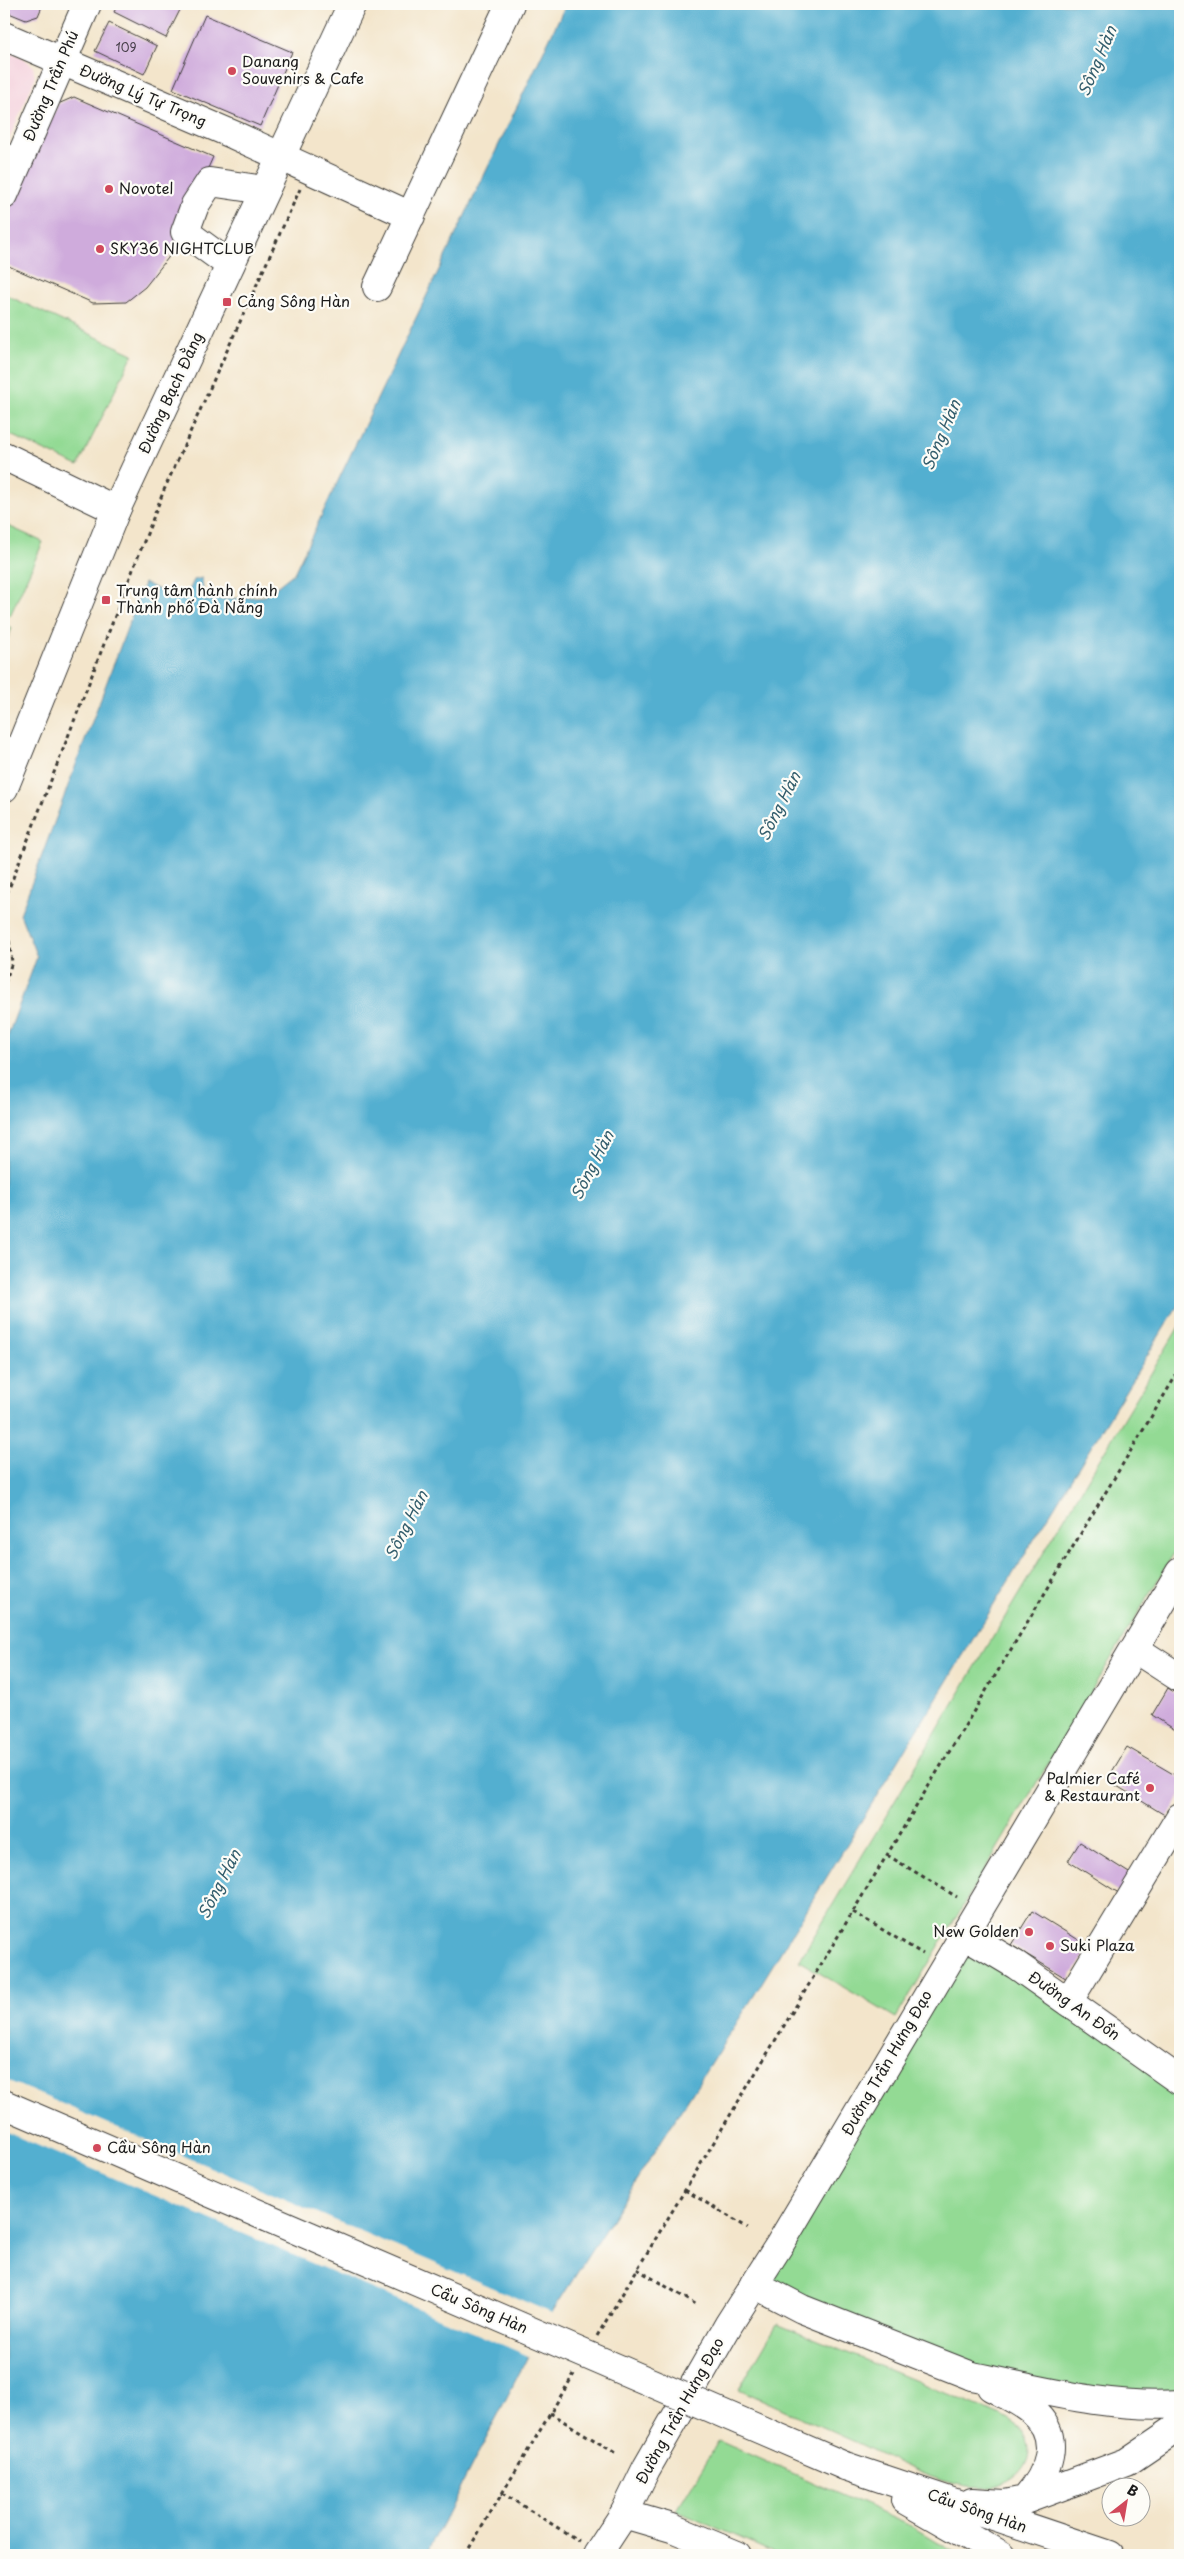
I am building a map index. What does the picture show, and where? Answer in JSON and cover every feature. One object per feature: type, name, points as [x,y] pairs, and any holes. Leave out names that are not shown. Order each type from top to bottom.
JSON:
[{"type":"main road","name":"Đường Trần Phú","points":[[4,196],[87,4]]},
{"type":"main road","name":"Đường Bạch Đằng","points":[[4,788],[116,510],[352,4]]},
{"type":"main road","points":[[377,288],[510,4]]},
{"type":"main road","name":"Đường Lý Tự Trọng","points":[[4,36],[234,135],[411,216]]},
{"type":"main road","points":[[230,265],[186,232],[195,204],[210,182],[265,190]]},
{"type":"main road","points":[[4,456],[116,510]]},
{"type":"main road","name":"Đường Trần Hưng Đạo","points":[[598,2554],[624,2514],[646,2469],[729,2324],[1180,1572]]},
{"type":"main road","points":[[1135,1649],[1180,1678]]},
{"type":"main road","points":[[1068,2002],[1180,1817]]},
{"type":"main road","name":"Đường An Đồn","points":[[964,1934],[1016,1965],[1180,2082]]},
{"type":"main road","name":"Cầu Sông Hàn","points":[[4,2104],[845,2466],[936,2508],[1110,2555]]},
{"type":"main road","points":[[754,2284],[802,2309],[972,2376],[1032,2411],[1043,2424],[1049,2440],[1050,2456],[1045,2472],[1025,2500]]},
{"type":"main road","points":[[972,2376],[1106,2402],[1154,2406],[1180,2404]]},
{"type":"main road","points":[[936,2508],[1005,2504],[1025,2500],[1127,2462],[1180,2426]]},
{"type":"main road","points":[[936,2508],[980,2555]]},
{"type":"main road","name":"Cầu Sông Hàn","points":[[936,2508],[1001,2555]]},
{"type":"main road","points":[[624,2514],[672,2528],[737,2555]]},
{"type":"path","points":[[4,986],[12,962],[4,901],[164,490],[308,170]]},
{"type":"path","points":[[596,2337],[1180,1369]]},
{"type":"path","points":[[887,1855],[958,1898]]},
{"type":"path","points":[[853,1912],[923,1954]]},
{"type":"path","points":[[685,2190],[748,2228]]},
{"type":"path","points":[[637,2269],[697,2305]]},
{"type":"path","points":[[465,2555],[576,2371]]},
{"type":"path","points":[[550,2413],[617,2454]]},
{"type":"path","points":[[502,2493],[598,2554]]},
{"type":"shaded area","points":[[4,49],[22,57],[33,66],[35,78],[4,151]]},
{"type":"green space","points":[[4,294],[133,354],[78,466],[4,432]]},
{"type":"green space","points":[[4,524],[43,542],[10,616],[4,613]]},
{"type":"green space","points":[[4,624],[12,628],[4,647]]},
{"type":"green space","points":[[1180,1325],[1180,1543],[896,2018],[799,1961]]},
{"type":"green space","points":[[964,1934],[1180,2082],[1180,2404],[972,2376],[754,2284]]},
{"type":"green space","points":[[777,2324],[1008,2420],[1019,2428],[1027,2438],[1028,2458],[1024,2467],[1010,2480],[1001,2484],[981,2487],[950,2483],[906,2467],[739,2389]]},
{"type":"green space","points":[[719,2441],[911,2526],[959,2555],[779,2555],[677,2510]]},
{"type":"water","name":"Sông Hàn","points":[[566,4],[1180,4],[1180,1302],[755,1994],[544,2325],[426,2555],[4,2555],[4,1046],[37,957],[20,914],[144,583],[184,601],[194,580],[202,578],[204,601],[265,596],[294,573]]},
{"type":"pier","name":"Cầu Sông Hàn","points":[[4,2079],[554,2314],[531,2357],[4,2131]]},
{"type":"building","points":[[4,4],[43,4],[38,16],[26,20],[4,11]]},
{"type":"building","points":[[118,4],[183,4],[166,38],[114,12]]},
{"type":"building","name":"Danang Souvenirs & Cafe","points":[[205,15],[292,52],[260,126],[173,89]]},
{"type":"building","points":[[109,23],[157,46],[144,74],[95,51]]},
{"type":"building","name":"Novotel","points":[[74,97],[213,157],[168,258],[145,287],[126,302],[93,303],[4,264],[4,221],[58,104]]},
{"type":"building","points":[[1168,1688],[1180,1696],[1180,1733],[1152,1715]]},
{"type":"building","name":"Palmier Café & Restaurant","points":[[1127,1747],[1180,1778],[1180,1796],[1168,1817],[1107,1780]]},
{"type":"building","points":[[1080,1842],[1137,1878],[1125,1897],[1068,1861]]},
{"type":"building","name":"Suki Plaza","points":[[1032,1911],[1090,1947],[1069,1980],[1011,1945]]},
{"type":"place","name":"Danang Souvenirs & Cafe","points":[[232,71]]},
{"type":"place","name":"Novotel","points":[[109,189]]},
{"type":"place","name":"SKY36 NIGHTCLUB","points":[[100,249]]},
{"type":"place","name":"Cảng Sông Hàn","points":[[227,302]]},
{"type":"place","name":"Trung tâm hành chính Thành phố Đà Nẵng","points":[[106,600]]},
{"type":"place","name":"Palmier Café & Restaurant","points":[[1150,1788]]},
{"type":"place","name":"New Golden","points":[[1029,1932]]},
{"type":"place","name":"Suki Plaza","points":[[1050,1946]]},
{"type":"place","name":"Cầu Sông Hàn","points":[[97,2148]]}]
